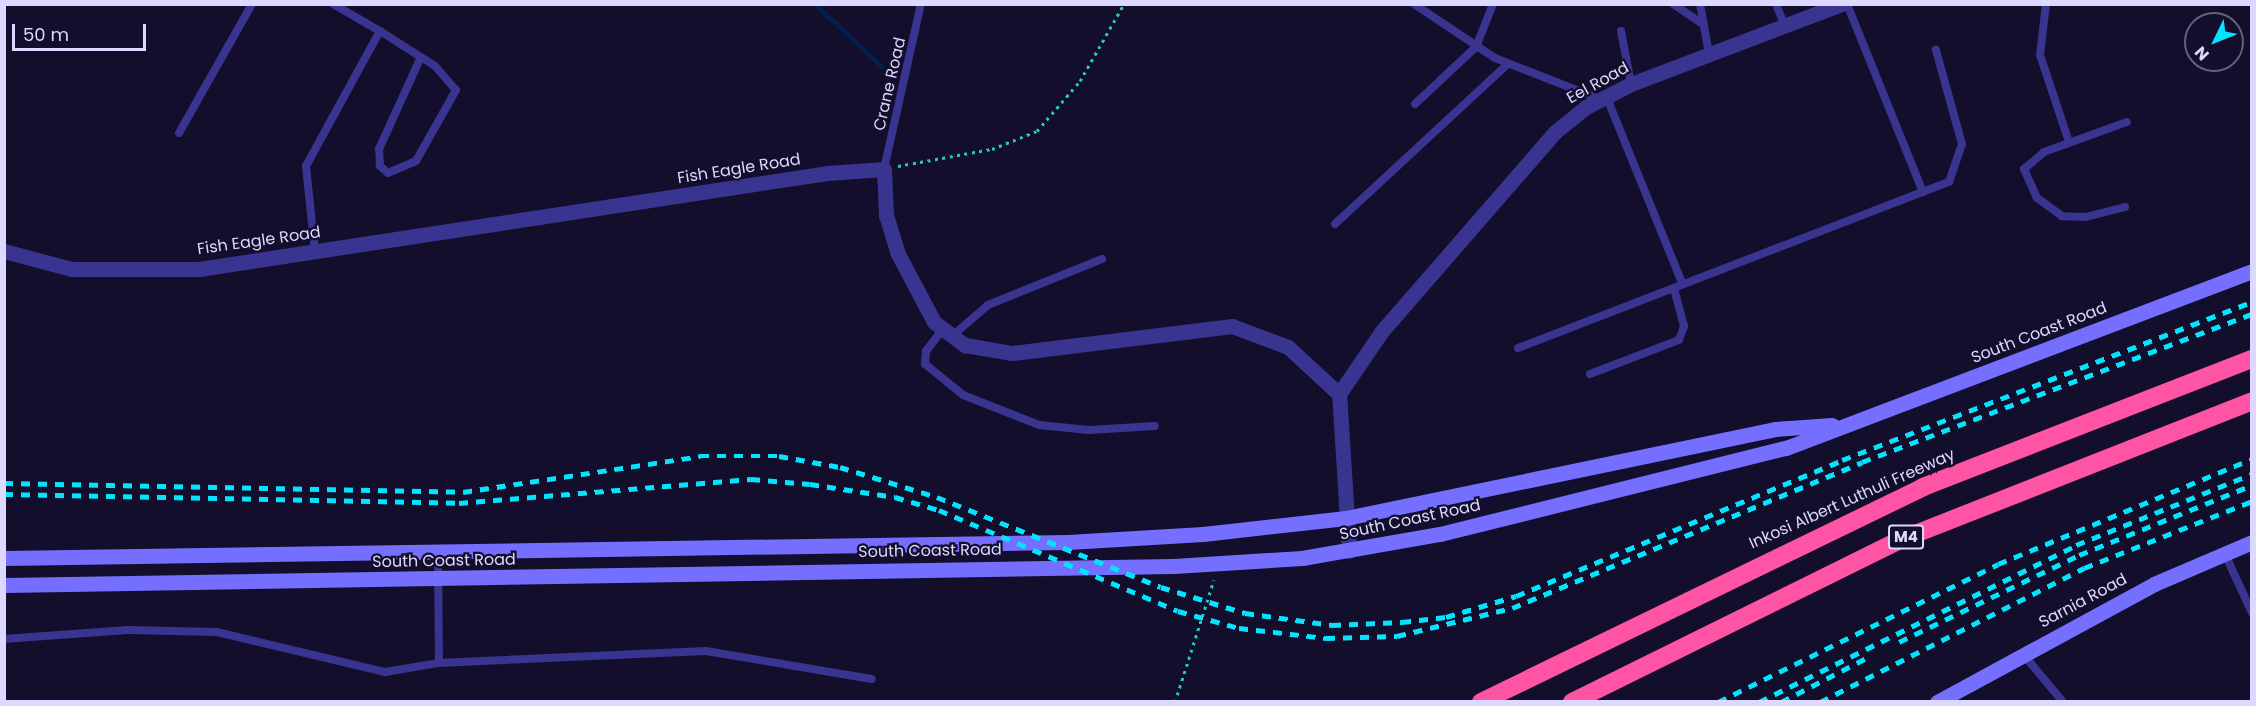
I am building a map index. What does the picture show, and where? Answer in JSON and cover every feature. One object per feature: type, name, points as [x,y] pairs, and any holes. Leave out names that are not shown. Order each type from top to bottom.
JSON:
[{"type":"highway","name":"Inkosi Albert Luthuli Freeway","points":[[1480,702],[1923,487],[2252,359]]},
{"type":"highway","name":"M4","points":[[1572,702],[1900,540],[2252,401]]},
{"type":"street","name":"Eel Road","points":[[1339,394],[1363,355],[1382,331],[1555,132],[1603,98],[1631,84],[1842,4]]},
{"type":"street","name":"Fish Eagle Road","points":[[4,251],[71,269],[123,273],[199,269],[827,173],[884,169]]},
{"type":"street","points":[[884,169],[885,206],[897,252],[947,334],[986,352],[1012,353],[1233,326],[1288,347],[1339,394],[1349,552]]},
{"type":"street","name":"South Coast Road","points":[[4,585],[441,579],[1050,566],[1174,566],[1349,552],[1440,534],[1786,448],[1838,425],[2252,272]]},
{"type":"street","name":"South Coast Road","points":[[4,558],[1068,542],[1346,518],[1775,429],[1838,425]]},
{"type":"street","name":"Sarnia Road","points":[[1937,702],[2023,654],[2224,552],[2252,542]]},
{"type":"lane","points":[[179,133],[252,4]]},
{"type":"lane","points":[[333,4],[421,57],[445,74],[456,95],[416,161],[388,173],[380,166],[379,149],[421,57]]},
{"type":"lane","name":"Crane Road","points":[[884,169],[921,4]]},
{"type":"lane","points":[[1414,4],[1476,46],[1508,64],[1603,98],[1618,117],[1683,285]]},
{"type":"lane","points":[[1415,104],[1476,46],[1493,4]]},
{"type":"lane","points":[[1673,4],[1704,25]]},
{"type":"lane","points":[[1700,4],[1709,54]]},
{"type":"lane","points":[[1776,4],[1785,26]]},
{"type":"lane","points":[[1847,4],[1923,192]]},
{"type":"lane","points":[[2046,4],[2040,55],[2069,142]]},
{"type":"lane","points":[[1621,31],[1631,84]]},
{"type":"lane","points":[[315,252],[306,166],[380,32]]},
{"type":"lane","points":[[1518,348],[1923,192],[1954,177],[1962,144],[1936,50]]},
{"type":"lane","points":[[1335,224],[1508,64]]},
{"type":"lane","points":[[2125,207],[2069,218],[2037,198],[2025,166],[2069,142],[2127,122]]},
{"type":"lane","points":[[1102,259],[988,304],[926,351],[925,364],[963,395],[1021,420],[1058,428],[1155,426]]},
{"type":"lane","points":[[1590,374],[1679,340],[1684,326],[1674,288]]},
{"type":"lane","points":[[438,552],[441,579],[439,663]]},
{"type":"lane","points":[[2224,552],[2252,613]]},
{"type":"lane","points":[[4,639],[128,630],[217,632],[385,672],[439,663],[706,651],[872,679]]},
{"type":"lane","points":[[2023,654],[2063,702]]},
{"type":"path","points":[[884,169],[992,149],[1037,131],[1080,81],[1124,4]]},
{"type":"path","points":[[1175,702],[1213,582]]},
{"type":"waterway","points":[[815,4],[881,66]]},
{"type":"railway","points":[[4,483],[463,492],[700,456],[779,456],[840,467],[937,497],[1161,587],[1245,613],[1332,625],[1402,622],[1446,617],[1516,596],[1842,460],[2252,302]]},
{"type":"railway","points":[[4,494],[459,503],[751,479],[810,484],[895,497],[939,510],[1178,611],[1239,628],[1326,638],[1397,636],[1512,608],[1862,462],[2252,314]]},
{"type":"railway","points":[[1718,702],[1998,564],[2252,459]]},
{"type":"railway","points":[[1759,702],[2076,545],[2252,474]]},
{"type":"railway","points":[[1899,642],[2079,555],[2252,485]]},
{"type":"railway","points":[[1820,702],[2084,568],[2252,501]]},
{"type":"railway","points":[[1781,702],[1872,655]]}]
